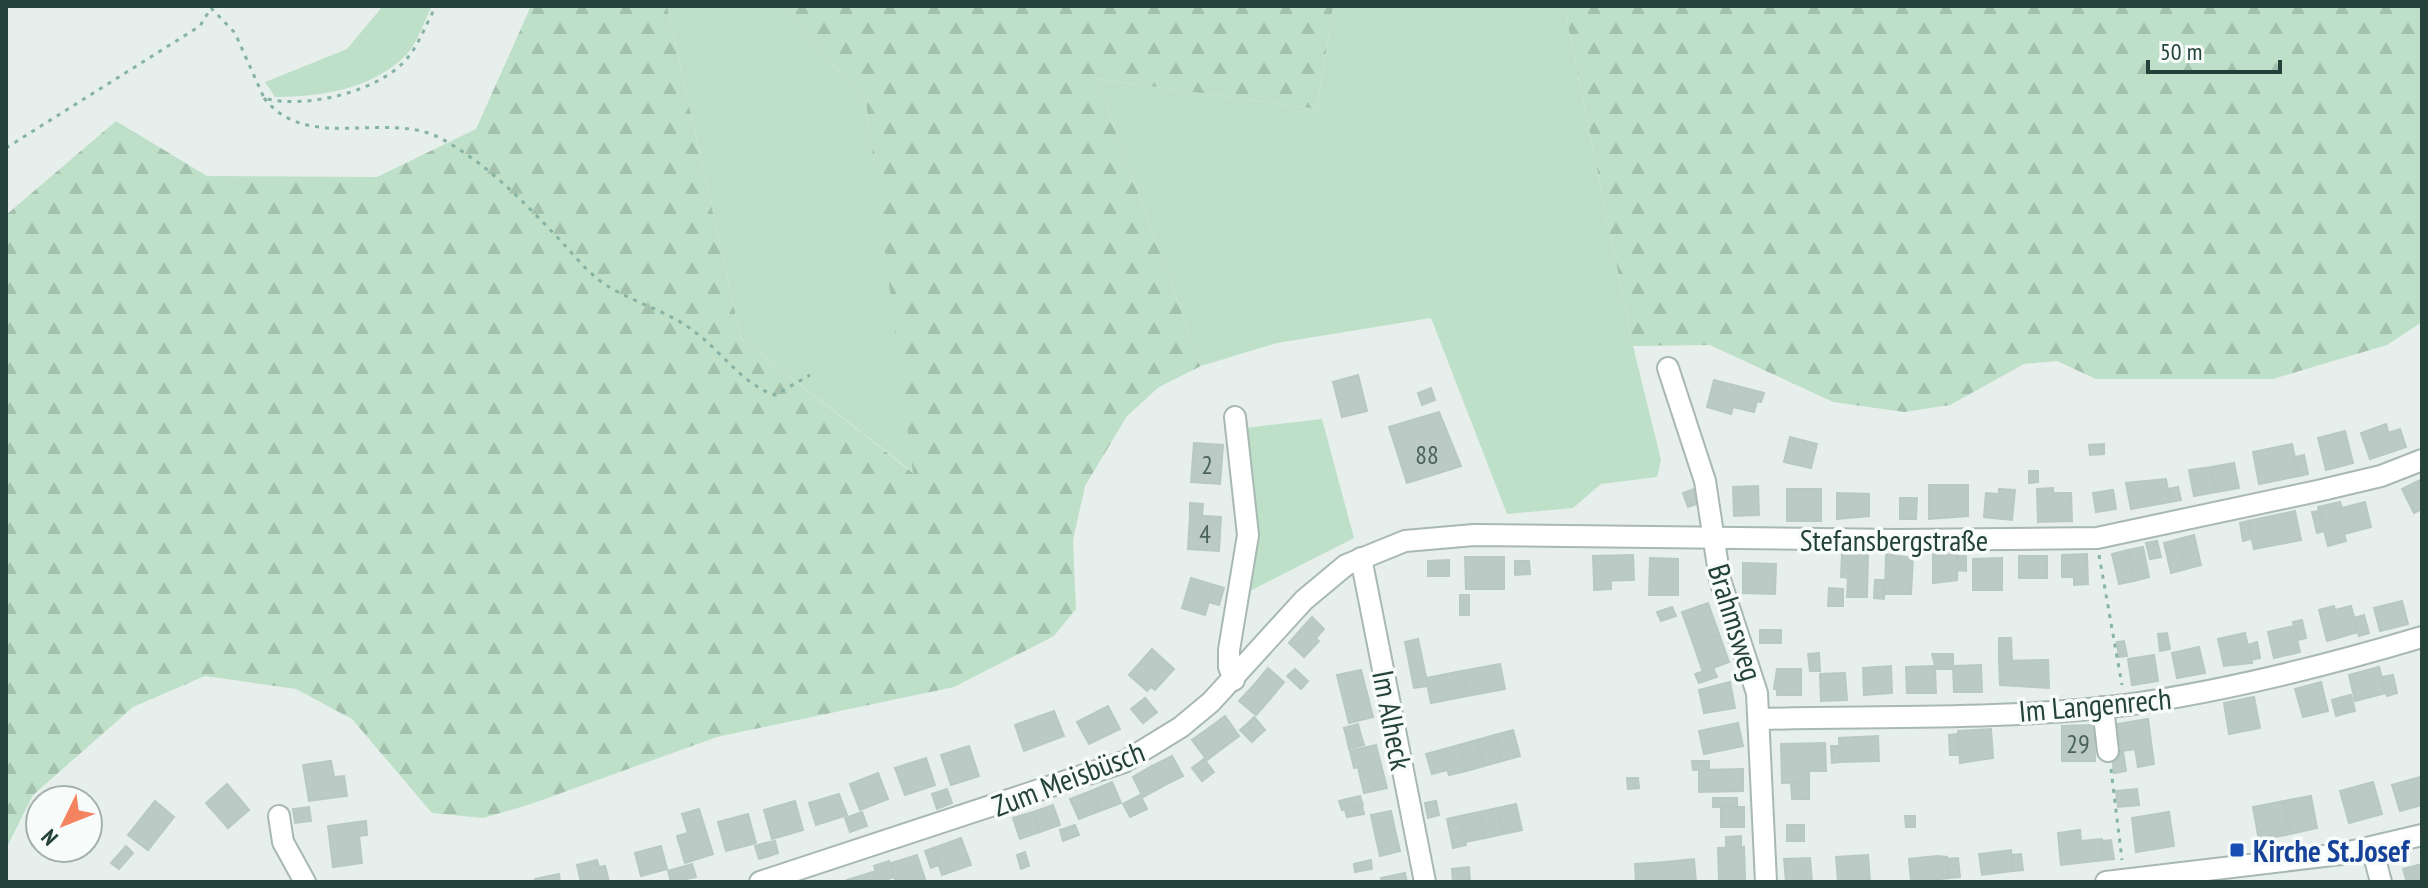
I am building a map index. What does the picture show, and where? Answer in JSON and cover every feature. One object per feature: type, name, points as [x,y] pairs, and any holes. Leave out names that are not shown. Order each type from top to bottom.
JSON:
[{"type":"street","name":"Brahmsweg","points":[[1668,368],[1705,481],[1720,580],[1757,693],[1761,719],[1766,882]]},
{"type":"street","points":[[1234,680],[1229,667],[1229,650],[1248,535],[1235,417]]},
{"type":"street","name":"Stefansbergstraße","points":[[1361,558],[1405,541],[1430,537],[2097,538],[2381,476],[2422,460]]},
{"type":"street","name":"Zum Meisbüsch","points":[[760,882],[1124,762],[1181,727],[1234,680],[1304,600],[1331,576],[1361,558]]},
{"type":"street","name":"Im Alheck","points":[[1361,558],[1425,882]]},
{"type":"street","name":"Im Langenrech","points":[[1761,719],[2103,707],[2254,682],[2422,637]]},
{"type":"street","points":[[2103,707],[2108,751]]},
{"type":"street","points":[[279,816],[283,842],[305,882]]},
{"type":"street","points":[[2116,881],[2178,878],[2372,848],[2422,835]]},
{"type":"street","points":[[2372,848],[2381,882]]},
{"type":"path","points":[[264,98],[283,104],[307,102],[369,86],[408,58],[436,6]]},
{"type":"path","points":[[6,148],[200,26],[211,7],[235,33],[264,98],[276,112],[302,124],[344,130],[410,130],[440,138],[497,175],[601,281],[683,323],[754,388],[775,395],[810,375]]},
{"type":"path","points":[[2097,538],[2108,619],[2126,704]]},
{"type":"path","points":[[2108,751],[2116,881]]},
{"type":"green space","points":[[383,6],[432,6],[413,46],[392,67],[344,89],[275,97],[265,82],[347,49]]},
{"type":"green space","points":[[531,6],[667,6],[741,339],[913,473],[866,102],[782,6],[1333,6],[1317,109],[1097,79],[1201,366],[1159,387],[1127,416],[1085,486],[1073,540],[1076,609],[1054,636],[954,687],[717,737],[528,805],[483,818],[432,813],[352,719],[296,689],[205,676],[133,707],[46,784],[24,784],[24,813],[6,849],[6,215],[116,121],[207,176],[377,177],[476,129]]},
{"type":"green space","points":[[667,6],[782,6],[866,102],[914,473],[741,339]]},
{"type":"green space","points":[[1333,6],[1564,6],[1633,346],[1661,460],[1657,477],[1601,484],[1573,508],[1507,514],[1431,318],[1277,343],[1201,366],[1097,79],[1317,109]]},
{"type":"green space","points":[[1564,6],[2422,6],[2422,322],[2387,345],[2273,379],[2096,379],[2057,361],[2024,364],[1950,405],[1904,412],[1833,402],[1710,345],[1633,346]]},
{"type":"green space","points":[[1322,419],[1354,538],[1250,591],[1254,531],[1245,428]]},
{"type":"building","points":[[1358,375],[1367,411],[1342,417],[1333,382]]},
{"type":"building","points":[[1714,380],[1764,393],[1761,402],[1757,401],[1754,412],[1733,407],[1731,414],[1707,407]]},
{"type":"building","points":[[1431,388],[1435,400],[1422,405],[1418,393]]},
{"type":"building","points":[[1439,412],[1461,466],[1407,483],[1389,427]]},
{"type":"building","points":[[2386,424],[2394,451],[2370,459],[2361,433]]},
{"type":"building","points":[[2400,429],[2406,447],[2394,451],[2388,433]]},
{"type":"building","points":[[2345,431],[2353,463],[2326,470],[2318,438]]},
{"type":"building","points":[[1790,437],[1817,444],[1811,468],[1784,462]]},
{"type":"building","points":[[1194,443],[1223,445],[1220,484],[1191,482]]},
{"type":"building","points":[[2104,444],[2104,454],[2090,455],[2089,445]]},
{"type":"building","points":[[2292,444],[2299,476],[2259,484],[2253,452]]},
{"type":"building","points":[[2304,455],[2308,474],[2299,476],[2295,457]]},
{"type":"building","points":[[2234,463],[2239,488],[2216,492],[2211,467]]},
{"type":"building","points":[[2211,467],[2216,492],[2194,496],[2189,470]]},
{"type":"building","points":[[2029,471],[2038,471],[2038,482],[2029,483]]},
{"type":"building","points":[[2166,479],[2170,502],[2131,509],[2126,483]]},
{"type":"building","points":[[2422,479],[2422,509],[2414,513],[2402,489]]},
{"type":"building","points":[[1929,485],[1968,485],[1968,516],[1929,519]]},
{"type":"building","points":[[1758,486],[1759,515],[1734,516],[1733,487]]},
{"type":"building","points":[[2178,487],[2181,500],[2170,502],[2168,489]]},
{"type":"building","points":[[1697,488],[1702,502],[1688,507],[1683,493]]},
{"type":"building","points":[[2053,488],[2053,493],[2071,493],[2072,521],[2038,522],[2037,489]]},
{"type":"building","points":[[1787,489],[1821,489],[1821,521],[1787,521]]},
{"type":"building","points":[[1999,489],[2015,490],[2012,520],[1984,517],[1986,493],[1999,494]]},
{"type":"building","points":[[2113,490],[2116,509],[2096,512],[2093,493]]},
{"type":"building","points":[[1837,493],[1869,494],[1869,516],[1837,519]]},
{"type":"building","points":[[1900,498],[1917,498],[1916,519],[1900,519]]},
{"type":"building","points":[[2340,502],[2342,508],[2365,502],[2371,527],[2344,534],[2346,541],[2328,546],[2318,507]]},
{"type":"building","points":[[1190,503],[1203,504],[1202,516],[1190,515]]},
{"type":"building","points":[[2295,511],[2301,540],[2254,549],[2248,521]]},
{"type":"building","points":[[2319,511],[2324,531],[2317,533],[2312,512]]},
{"type":"building","points":[[1190,515],[1221,517],[1219,551],[1188,549]]},
{"type":"building","points":[[2248,521],[2251,539],[2243,541],[2240,523]]},
{"type":"building","points":[[2194,535],[2201,565],[2186,569],[2179,539]]},
{"type":"building","points":[[2179,539],[2186,569],[2171,573],[2164,543]]},
{"type":"building","points":[[2157,541],[2161,557],[2150,559],[2146,543]]},
{"type":"building","points":[[2143,547],[2149,577],[2134,581],[2128,550]]},
{"type":"building","points":[[2128,550],[2134,581],[2119,584],[2112,554]]},
{"type":"building","points":[[1933,552],[1958,552],[1957,580],[1933,583]]},
{"type":"building","points":[[1842,553],[1868,554],[1867,597],[1847,597],[1848,578],[1841,577]]},
{"type":"building","points":[[1886,554],[1913,558],[1911,594],[1885,594]]},
{"type":"building","points":[[2087,554],[2088,584],[2074,585],[2074,577],[2062,577],[2062,555]]},
{"type":"building","points":[[1633,555],[1634,580],[1594,581],[1593,556]]},
{"type":"building","points":[[1958,556],[1966,556],[1966,571],[1957,570]]},
{"type":"building","points":[[2019,556],[2047,556],[2047,578],[2019,578]]},
{"type":"building","points":[[1465,557],[1504,557],[1504,589],[1466,589]]},
{"type":"building","points":[[1650,558],[1678,559],[1678,595],[1649,595]]},
{"type":"building","points":[[2002,558],[2002,590],[1973,590],[1973,559]]},
{"type":"building","points":[[1449,560],[1449,576],[1428,576],[1428,561]]},
{"type":"building","points":[[1515,561],[1529,561],[1530,574],[1515,575]]},
{"type":"building","points":[[1743,563],[1776,564],[1775,594],[1743,593]]},
{"type":"building","points":[[1191,578],[1214,585],[1205,615],[1182,608]]},
{"type":"building","points":[[1875,580],[1885,580],[1884,599],[1874,598]]},
{"type":"building","points":[[1594,581],[1611,581],[1611,589],[1594,590]]},
{"type":"building","points":[[1214,585],[1224,588],[1219,605],[1209,602]]},
{"type":"building","points":[[1829,588],[1843,589],[1843,606],[1828,606]]},
{"type":"building","points":[[1460,595],[1469,595],[1469,615],[1460,615]]},
{"type":"building","points":[[2402,601],[2408,624],[2380,631],[2374,608]]},
{"type":"building","points":[[1708,603],[1719,634],[1693,643],[1682,612]]},
{"type":"building","points":[[2334,606],[2335,610],[2351,606],[2358,632],[2327,641],[2319,610]]},
{"type":"building","points":[[1672,607],[1676,616],[1661,621],[1657,612]]},
{"type":"building","points":[[2364,615],[2369,633],[2359,636],[2354,618]]},
{"type":"building","points":[[1312,617],[1324,629],[1316,638],[1303,627]]},
{"type":"building","points":[[2302,620],[2306,638],[2297,640],[2293,622]]},
{"type":"building","points":[[2294,626],[2300,652],[2274,658],[2268,632]]},
{"type":"building","points":[[1303,627],[1319,641],[1304,657],[1289,643]]},
{"type":"building","points":[[1760,630],[1781,630],[1781,643],[1760,643]]},
{"type":"building","points":[[2167,633],[2170,649],[2160,651],[2158,634]]},
{"type":"building","points":[[2245,633],[2252,663],[2224,666],[2218,639]]},
{"type":"building","points":[[1719,634],[1729,662],[1703,672],[1693,643]]},
{"type":"building","points":[[1999,638],[2011,638],[2012,661],[1999,661]]},
{"type":"building","points":[[1418,639],[1428,686],[1414,688],[1405,642]]},
{"type":"building","points":[[2124,641],[2127,656],[2119,657],[2117,642]]},
{"type":"building","points":[[2257,642],[2260,658],[2251,660],[2248,645]]},
{"type":"building","points":[[2199,647],[2205,673],[2177,678],[2172,653]]},
{"type":"building","points":[[1152,649],[1174,669],[1155,690],[1151,687],[1147,691],[1129,675]]},
{"type":"building","points":[[1819,653],[1820,671],[1810,671],[1808,654]]},
{"type":"building","points":[[1932,654],[1953,654],[1953,669],[1936,669]]},
{"type":"building","points":[[2154,655],[2158,681],[2132,685],[2128,659]]},
{"type":"building","points":[[2048,660],[2049,688],[2000,685],[1999,661]]},
{"type":"building","points":[[1500,664],[1505,689],[1467,696],[1462,671]]},
{"type":"building","points":[[1981,665],[1982,692],[1954,692],[1953,666]]},
{"type":"building","points":[[1891,666],[1892,693],[1864,695],[1863,668]]},
{"type":"building","points":[[1935,666],[1936,693],[1907,693],[1906,667]]},
{"type":"building","points":[[2379,667],[2386,693],[2355,701],[2349,675]]},
{"type":"building","points":[[1268,668],[1284,682],[1270,699],[1254,685]]},
{"type":"building","points":[[1713,668],[1717,677],[1699,683],[1695,674]]},
{"type":"building","points":[[1295,669],[1308,681],[1301,689],[1287,676]]},
{"type":"building","points":[[1777,669],[1801,669],[1801,695],[1777,695],[1777,689],[1774,689]]},
{"type":"building","points":[[1361,670],[1367,693],[1343,699],[1337,675]]},
{"type":"building","points":[[1462,671],[1467,696],[1431,703],[1426,678]]},
{"type":"building","points":[[1845,673],[1847,700],[1821,701],[1820,674]]},
{"type":"building","points":[[2393,675],[2397,693],[2387,696],[2382,677]]},
{"type":"building","points":[[1730,682],[1735,708],[1704,713],[1699,690]]},
{"type":"building","points":[[2321,682],[2328,711],[2303,717],[2295,689]]},
{"type":"building","points":[[1254,685],[1270,699],[1256,715],[1239,701]]},
{"type":"building","points":[[1367,693],[1373,717],[1349,723],[1343,699]]},
{"type":"building","points":[[2351,695],[2355,711],[2346,713],[2342,697]]},
{"type":"building","points":[[2254,697],[2260,728],[2229,734],[2224,703]]},
{"type":"building","points":[[2342,697],[2346,713],[2336,716],[2332,700]]},
{"type":"building","points":[[1145,698],[1157,712],[1143,723],[1131,709]]},
{"type":"building","points":[[1108,706],[1120,729],[1089,744],[1077,722]]},
{"type":"building","points":[[1054,711],[1064,736],[1024,751],[1015,725]]},
{"type":"building","points":[[1225,716],[1239,736],[1223,748],[1209,728]]},
{"type":"building","points":[[1254,717],[1265,730],[1258,736],[1247,724]]},
{"type":"building","points":[[2148,719],[2154,764],[2138,767],[2135,749],[2121,751],[2117,724]]},
{"type":"building","points":[[1738,723],[1743,746],[1704,754],[1699,731]]},
{"type":"building","points":[[1247,724],[1258,736],[1252,742],[1240,730]]},
{"type":"building","points":[[1358,724],[1361,735],[1347,739],[1344,728]]},
{"type":"building","points":[[2094,725],[2095,761],[2062,761],[2062,726]]},
{"type":"building","points":[[1209,728],[1223,748],[1207,760],[1192,740]]},
{"type":"building","points":[[1991,729],[1993,758],[1960,763],[1958,731]]},
{"type":"building","points":[[1513,730],[1520,756],[1502,761],[1495,735]]},
{"type":"building","points":[[1958,734],[1959,755],[1950,755],[1949,735]]},
{"type":"building","points":[[1361,735],[1364,745],[1349,749],[1347,739]]},
{"type":"building","points":[[1495,735],[1502,761],[1484,766],[1477,740]]},
{"type":"building","points":[[1878,736],[1879,761],[1840,762],[1839,738]]},
{"type":"building","points":[[1477,740],[1484,766],[1466,771],[1459,745]]},
{"type":"building","points":[[1825,743],[1826,771],[1809,771],[1809,782],[1782,783],[1781,744]]},
{"type":"building","points":[[1376,745],[1380,761],[1354,768],[1350,751]]},
{"type":"building","points":[[1459,745],[1466,771],[1449,775],[1441,750]]},
{"type":"building","points":[[969,746],[979,776],[951,785],[941,755]]},
{"type":"building","points":[[1831,746],[1840,746],[1840,762],[1832,763]]},
{"type":"building","points":[[1441,750],[1447,770],[1432,774],[1426,754]]},
{"type":"building","points":[[2123,752],[2126,771],[2114,773],[2112,754]]},
{"type":"building","points":[[1172,756],[1183,776],[1163,786],[1152,766]]},
{"type":"building","points":[[926,758],[935,785],[905,795],[895,768]]},
{"type":"building","points":[[1204,759],[1214,772],[1202,781],[1192,768]]},
{"type":"building","points":[[331,761],[334,777],[344,776],[347,796],[309,801],[303,765]]},
{"type":"building","points":[[1380,761],[1387,788],[1364,793],[1358,767]]},
{"type":"building","points":[[1692,761],[1709,761],[1709,769],[1693,770]]},
{"type":"building","points":[[1152,766],[1163,786],[1143,797],[1133,777]]},
{"type":"building","points":[[1743,769],[1743,791],[1699,792],[1699,770]]},
{"type":"building","points":[[878,773],[888,799],[860,810],[850,784]]},
{"type":"building","points":[[2420,777],[2422,805],[2400,811],[2392,785]]},
{"type":"building","points":[[1627,778],[1638,778],[1639,788],[1628,789]]},
{"type":"building","points":[[1112,782],[1121,803],[1100,811],[1091,791]]},
{"type":"building","points":[[1809,782],[1809,799],[1792,799],[1791,783]]},
{"type":"building","points":[[2373,782],[2382,814],[2349,823],[2340,791]]},
{"type":"building","points":[[227,784],[249,810],[228,828],[206,803]]},
{"type":"building","points":[[947,789],[952,803],[937,809],[932,794]]},
{"type":"building","points":[[2137,789],[2139,805],[2118,807],[2116,791]]},
{"type":"building","points":[[1091,791],[1100,811],[1079,819],[1070,799]]},
{"type":"building","points":[[839,794],[847,815],[816,825],[809,803]]},
{"type":"building","points":[[1140,795],[1147,809],[1130,817],[1123,804]]},
{"type":"building","points":[[1360,796],[1363,805],[1342,810],[1339,801]]},
{"type":"building","points":[[2311,796],[2317,828],[2290,834],[2284,801]]},
{"type":"building","points":[[1713,798],[1737,798],[1737,807],[1713,807]]},
{"type":"building","points":[[155,801],[174,817],[148,850],[128,835]]},
{"type":"building","points":[[795,801],[803,830],[772,839],[764,810]]},
{"type":"building","points":[[1436,801],[1439,815],[1428,818],[1425,803]]},
{"type":"building","points":[[2284,801],[2290,834],[2259,840],[2253,807]]},
{"type":"building","points":[[1516,804],[1522,830],[1503,834],[1498,808]]},
{"type":"building","points":[[1053,805],[1060,825],[1040,832],[1033,812]]},
{"type":"building","points":[[1362,806],[1364,814],[1347,817],[1345,810]]},
{"type":"building","points":[[309,807],[311,821],[295,823],[293,809]]},
{"type":"building","points":[[1721,807],[1744,807],[1744,827],[1721,827]]},
{"type":"building","points":[[1498,808],[1503,834],[1485,838],[1479,812]]},
{"type":"building","points":[[699,809],[713,854],[685,863],[677,836],[688,833],[682,814]]},
{"type":"building","points":[[1391,811],[1395,830],[1375,834],[1371,815]]},
{"type":"building","points":[[862,812],[867,826],[850,832],[845,818]]},
{"type":"building","points":[[1033,812],[1040,832],[1020,839],[1013,818]]},
{"type":"building","points":[[1479,812],[1485,838],[1465,842],[1460,816]]},
{"type":"building","points":[[2169,812],[2174,846],[2136,852],[2132,818]]},
{"type":"building","points":[[748,814],[756,843],[726,851],[718,822]]},
{"type":"building","points":[[1460,816],[1466,845],[1453,848],[1447,819]]},
{"type":"building","points":[[1905,816],[1915,816],[1915,827],[1906,827]]},
{"type":"building","points":[[366,821],[367,835],[359,836],[362,863],[333,867],[328,826]]},
{"type":"building","points":[[1075,825],[1079,835],[1063,841],[1060,830]]},
{"type":"building","points":[[1787,825],[1804,825],[1804,841],[1787,841]]},
{"type":"building","points":[[1395,830],[1400,851],[1380,856],[1375,834]]},
{"type":"building","points":[[2080,830],[2081,841],[2102,839],[2104,860],[2061,865],[2058,833]]},
{"type":"building","points":[[1741,836],[1741,847],[1726,848],[1726,837]]},
{"type":"building","points":[[961,838],[971,865],[942,875],[933,848]]},
{"type":"building","points":[[2111,840],[2114,859],[2104,860],[2103,841]]},
{"type":"building","points":[[775,841],[778,853],[769,856],[765,843]]},
{"type":"building","points":[[765,843],[769,856],[759,859],[755,846]]},
{"type":"building","points":[[126,846],[133,853],[119,869],[111,863]]},
{"type":"building","points":[[661,846],[667,869],[641,876],[635,853]]},
{"type":"building","points":[[1744,847],[1745,879],[1719,880],[1718,848]]},
{"type":"building","points":[[933,848],[939,865],[931,868],[925,851]]},
{"type":"building","points":[[2011,850],[2013,871],[1982,875],[1979,854]]},
{"type":"building","points":[[1025,852],[1029,866],[1021,869],[1017,855]]},
{"type":"building","points":[[2021,854],[2023,870],[2013,871],[2011,855]]},
{"type":"building","points":[[917,855],[926,882],[896,882],[889,864]]},
{"type":"building","points":[[1868,855],[1870,882],[1838,882],[1836,857]]},
{"type":"building","points":[[1947,857],[1949,878],[1911,882],[1909,859]]},
{"type":"building","points":[[1810,858],[1812,882],[1786,882],[1784,859]]},
{"type":"building","points":[[1958,858],[1960,877],[1949,878],[1947,859]]},
{"type":"building","points":[[1694,859],[1696,882],[1667,882],[1666,862]]},
{"type":"building","points":[[597,860],[599,867],[605,866],[609,882],[581,882],[577,865]]},
{"type":"building","points":[[1371,860],[1372,869],[1355,872],[1354,864]]},
{"type":"building","points":[[889,861],[894,877],[879,882],[874,866]]},
{"type":"building","points":[[1666,862],[1667,882],[1636,882],[1635,864]]},
{"type":"building","points":[[692,864],[696,877],[671,882],[668,871]]},
{"type":"building","points":[[2422,864],[2422,882],[2407,882],[2403,869]]},
{"type":"building","points":[[1469,867],[1470,882],[1453,882],[1452,869]]},
{"type":"building","points":[[876,871],[879,882],[847,882],[847,880]]},
{"type":"building","points":[[1405,873],[1407,882],[1382,882],[1381,878]]},
{"type":"building","points":[[559,874],[560,882],[535,882],[535,879]]},
{"type":"place","name":"Kirche St.Josef","points":[[2237,850]]}]
